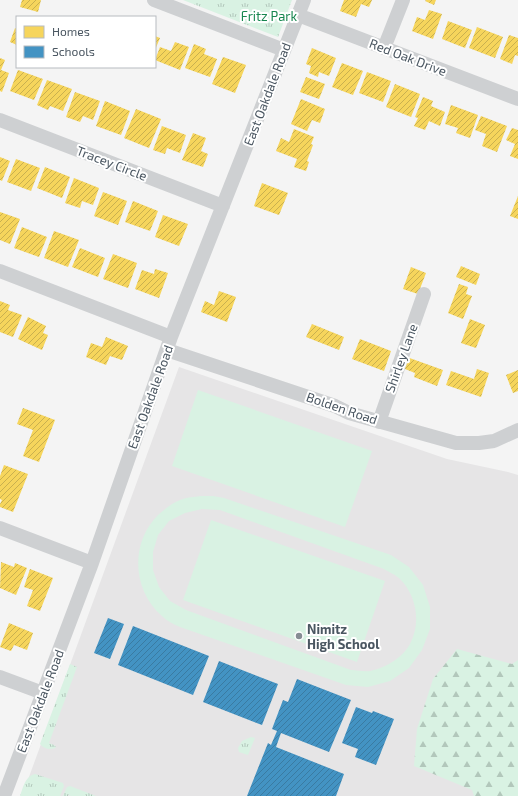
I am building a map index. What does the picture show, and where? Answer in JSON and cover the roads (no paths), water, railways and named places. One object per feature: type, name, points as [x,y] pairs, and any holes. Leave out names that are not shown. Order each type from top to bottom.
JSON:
[{"type":"street","points":[[154,0],[284,50]]},
{"type":"street","name":"East Oakdale Road","points":[[4,796],[92,563],[169,344],[304,0]]},
{"type":"street","points":[[384,48],[403,0]]},
{"type":"street","name":"Red Oak Drive","points":[[298,15],[518,99]]},
{"type":"street","name":"Tracey Circle","points":[[0,120],[223,206]]},
{"type":"street","name":"Bolden Road","points":[[0,271],[169,344],[350,413],[378,422],[456,443],[479,443],[494,440],[518,430]]},
{"type":"street","name":"Shirley Lane","points":[[378,422],[424,294]]},
{"type":"street","points":[[0,528],[92,563]]},
{"type":"street","points":[[0,677],[43,693]]},
{"type":"place","name":"Nimitz High School","points":[[299,636]]},
{"type":"park label","name":"Fritz Park","points":[[269,16]]}]
